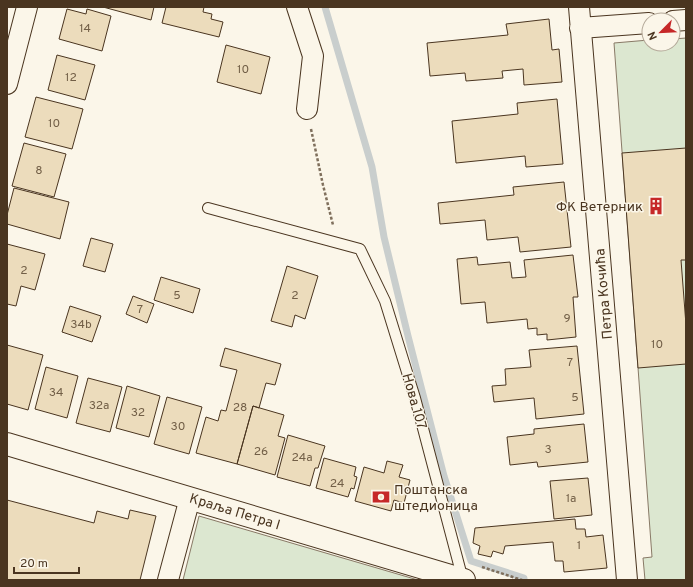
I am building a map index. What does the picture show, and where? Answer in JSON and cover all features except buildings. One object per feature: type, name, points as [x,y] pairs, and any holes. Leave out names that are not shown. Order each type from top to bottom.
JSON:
[{"type":"street","points":[[7,84],[27,7]]},
{"type":"street","points":[[297,7],[313,56],[307,109]]},
{"type":"street","name":"Петра Кочића","points":[[579,7],[627,580]]},
{"type":"street","points":[[580,28],[641,24]]},
{"type":"street","name":"Краља Петра I","points":[[7,444],[463,580]]},
{"type":"street","points":[[168,580],[190,498]]},
{"type":"lane","name":"Нова 107","points":[[208,208],[360,249],[384,301],[415,398],[463,580]]},
{"type":"path","points":[[307,109],[323,184],[338,243]]},
{"type":"path","points":[[513,577],[522,580]]},
{"type":"green space","points":[[681,38],[686,38],[686,580],[645,580],[643,558],[652,557],[614,43],[641,41],[641,52],[681,52]]},
{"type":"green space","points":[[199,516],[418,580],[183,580]]},
{"type":"waterway","points":[[325,7],[372,167],[384,237],[408,336],[444,476],[471,561],[524,578],[524,580]]},
{"type":"place","name":"ФК Ветерник","points":[[656,206]]},
{"type":"place","name":"Поштанска штедионица","points":[[381,497]]}]
